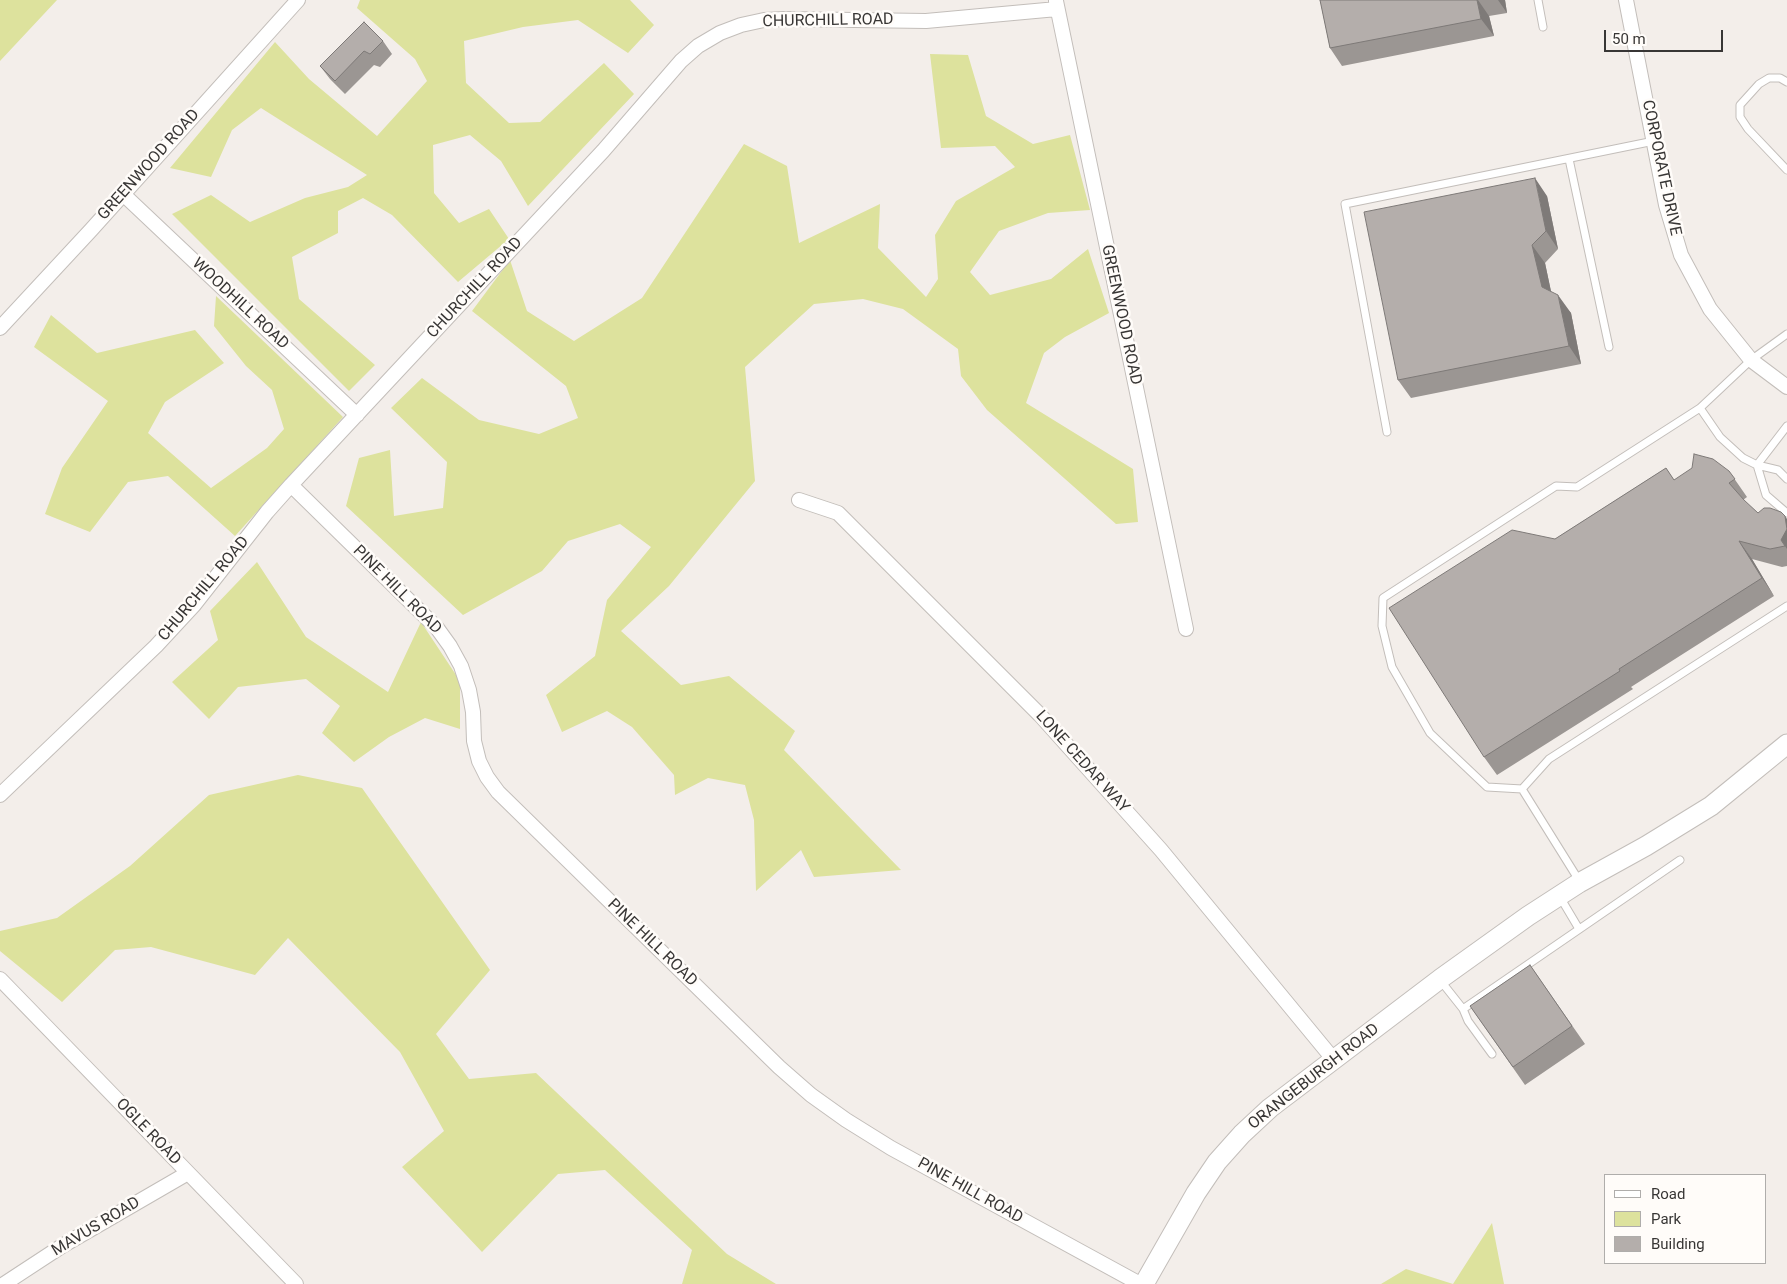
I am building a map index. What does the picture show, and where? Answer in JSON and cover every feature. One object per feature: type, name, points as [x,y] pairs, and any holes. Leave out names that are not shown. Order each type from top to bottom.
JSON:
[{"type":"street","name":"GREENWOOD ROAD","points":[[0,328],[124,194],[298,0]]},
{"type":"street","name":"CORPORATE DRIVE","points":[[1626,0],[1666,205],[1681,254],[1710,309],[1751,360],[1787,387]]},
{"type":"street","name":"GREENWOOD ROAD","points":[[1056,4],[1186,630]]},
{"type":"street","name":"CHURCHILL ROAD","points":[[0,795],[156,646],[194,605],[266,512],[602,151],[681,61],[698,46],[713,37],[741,25],[764,20],[926,21],[1056,4]]},
{"type":"street","name":"WOODHILL ROAD","points":[[124,194],[357,415]]},
{"type":"street","name":"PINE HILL ROAD","points":[[291,485],[437,628],[450,646],[461,666],[469,690],[473,712],[474,741],[479,761],[487,777],[498,792],[778,1067],[846,1120],[891,1148],[1140,1284]]},
{"type":"street","name":"LONE CEDAR WAY","points":[[800,500],[838,513],[1040,715],[1161,850],[1334,1060]]},
{"type":"street","name":"ORANGEBURGH ROAD","points":[[1144,1284],[1196,1193],[1217,1162],[1242,1134],[1270,1108],[1437,981],[1528,916],[1580,882],[1646,846],[1711,806],[1787,744]]},
{"type":"street","name":"OGLE ROAD","points":[[0,979],[296,1284]]},
{"type":"street","name":"MAVUS ROAD","points":[[4,1284],[62,1246],[188,1173]]},
{"type":"lane","points":[[1538,0],[1544,27]]},
{"type":"lane","points":[[1787,82],[1780,78],[1769,78],[1759,84],[1740,105],[1740,118],[1787,170]]},
{"type":"lane","points":[[1386,432],[1345,204],[1654,140]]},
{"type":"lane","points":[[1569,159],[1609,347]]},
{"type":"lane","points":[[1522,790],[1487,787],[1430,734],[1392,667],[1382,626],[1383,598],[1556,486],[1576,486],[1700,408],[1751,360],[1787,334]]},
{"type":"lane","points":[[1700,408],[1720,437],[1743,458],[1756,465],[1778,470],[1787,479]]},
{"type":"lane","points":[[1756,465],[1787,426]]},
{"type":"lane","points":[[1756,465],[1766,494],[1787,513]]},
{"type":"lane","points":[[1522,790],[1549,759],[1787,606]]},
{"type":"lane","points":[[1522,790],[1580,882]]},
{"type":"lane","points":[[1462,1009],[1680,860]]},
{"type":"lane","points":[[1559,896],[1579,930]]},
{"type":"lane","points":[[1437,981],[1462,1009],[1468,1021],[1492,1054]]},
{"type":"green space","points":[[0,0],[57,0],[0,61]]},
{"type":"green space","points":[[360,0],[630,0],[654,25],[628,53],[578,20],[523,27],[464,41],[466,83],[509,123],[540,122],[604,63],[634,94],[528,206],[501,161],[470,135],[433,145],[434,193],[459,223],[489,209],[509,239],[458,282],[392,215],[363,198],[338,211],[338,233],[292,257],[299,299],[375,365],[349,391],[172,214],[211,195],[250,222],[305,198],[348,187],[367,175],[261,108],[232,130],[211,177],[170,168],[275,42],[309,79],[377,136],[427,81],[415,59],[357,8]]},
{"type":"green space","points":[[930,54],[968,55],[986,116],[1033,144],[1070,135],[1090,210],[1048,213],[999,231],[970,272],[990,295],[1051,279],[1088,249],[1109,313],[1065,337],[1044,353],[1026,403],[1133,469],[1138,522],[1116,524],[987,410],[961,376],[958,349],[903,309],[863,299],[814,304],[745,367],[755,481],[669,586],[621,631],[681,685],[729,676],[795,731],[784,750],[901,870],[814,877],[801,850],[756,891],[754,820],[745,785],[708,778],[675,795],[674,775],[632,727],[607,711],[562,732],[546,695],[595,656],[607,600],[651,547],[620,524],[568,541],[542,571],[463,615],[346,506],[359,458],[390,450],[394,516],[443,508],[447,462],[391,408],[422,378],[479,420],[539,434],[578,418],[566,386],[472,311],[510,260],[527,311],[574,341],[642,298],[744,144],[787,166],[799,243],[880,204],[878,248],[926,297],[938,279],[935,235],[956,201],[1015,167],[995,146],[941,148]]},
{"type":"green space","points":[[216,296],[343,417],[235,536],[168,476],[128,482],[90,532],[45,514],[62,468],[108,401],[34,347],[51,315],[97,353],[195,330],[224,363],[165,402],[148,433],[211,488],[267,448],[284,429],[272,390],[246,366],[214,326]]},
{"type":"green space","points":[[257,562],[306,637],[388,692],[421,622],[460,681],[460,729],[425,718],[389,737],[354,762],[322,733],[340,706],[306,679],[238,687],[209,719],[172,682],[218,640],[210,611]]},
{"type":"green space","points":[[298,775],[362,788],[490,970],[436,1034],[469,1079],[536,1073],[727,1254],[776,1284],[682,1284],[692,1250],[605,1170],[558,1174],[482,1252],[402,1167],[444,1131],[400,1052],[288,938],[255,975],[151,947],[115,950],[62,1002],[0,951],[0,931],[57,918],[130,866],[209,795]]},
{"type":"green space","points":[[1492,1223],[1504,1284],[1453,1284]]},
{"type":"green space","points":[[1406,1269],[1453,1284],[1381,1284]]},
{"type":"building","points":[[1320,0],[1477,0],[1481,19],[1330,48]]},
{"type":"building","points":[[364,22],[383,41],[370,54],[364,51],[335,81],[320,66]]},
{"type":"building","points":[[1535,178],[1546,231],[1532,245],[1542,287],[1558,295],[1569,346],[1398,380],[1364,212]]},
{"type":"building","points":[[1694,454],[1713,459],[1729,471],[1735,479],[1729,483],[1758,513],[1764,508],[1770,508],[1781,512],[1785,516],[1787,529],[1781,540],[1785,546],[1770,549],[1739,541],[1762,578],[1484,757],[1389,608],[1512,530],[1555,539],[1666,468],[1674,480],[1692,468]]},
{"type":"building","points":[[1530,965],[1572,1026],[1513,1067],[1470,1006]]}]
